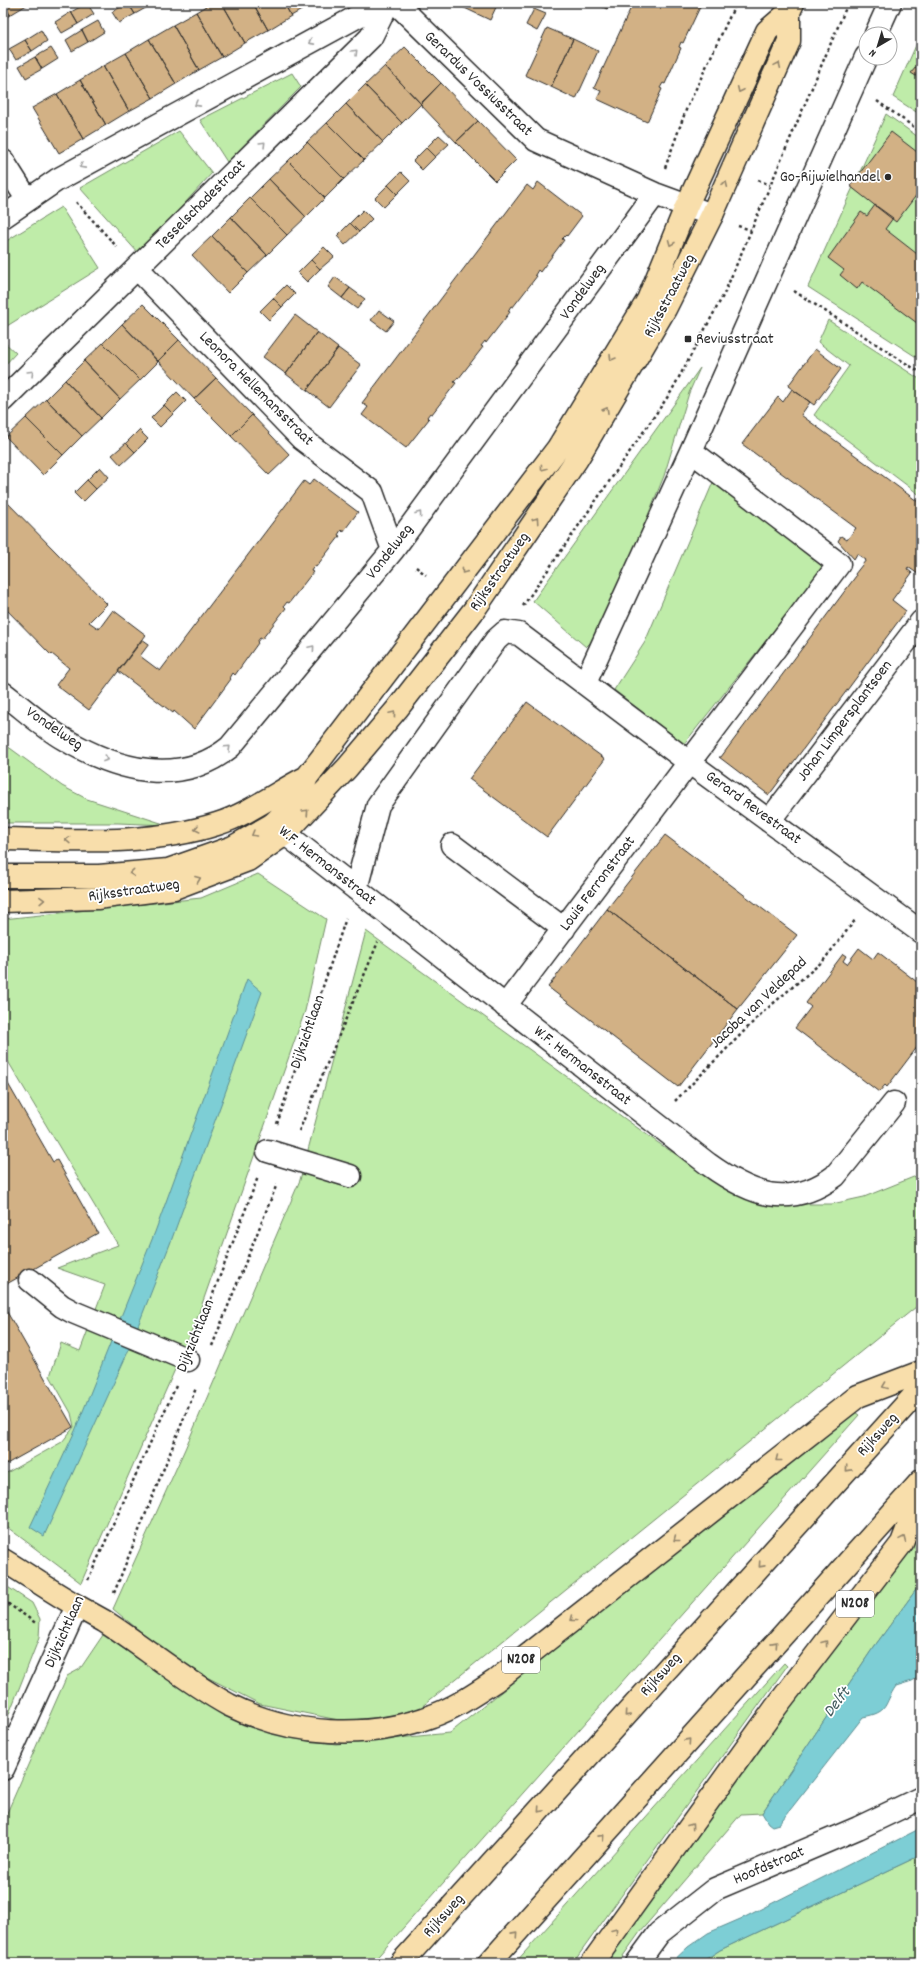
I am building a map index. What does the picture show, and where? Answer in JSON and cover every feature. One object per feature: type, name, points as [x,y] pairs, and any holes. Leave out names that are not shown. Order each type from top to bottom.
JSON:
[{"type":"main road","name":"Rijksstraatweg","points":[[3,876],[99,876],[168,870],[279,829],[298,799],[308,777],[558,448],[648,300],[686,207],[767,31],[791,7]]},
{"type":"main road","name":"Rijksstraatweg","points":[[3,901],[97,898],[174,888],[248,860],[279,829],[347,768],[392,715],[479,603],[577,460],[665,309],[712,215],[789,41],[791,7]]},
{"type":"main road","name":"Rijksstraatweg","points":[[3,839],[96,841],[165,837],[217,824],[257,806],[284,788],[308,777]]},
{"type":"main road","name":"N208","points":[[77,1606],[103,1621],[209,1693],[230,1705],[272,1721],[315,1730],[366,1731],[396,1727],[433,1716],[468,1699],[495,1681],[858,1396],[921,1372]]},
{"type":"main road","name":"Rijksweg","points":[[401,1963],[921,1388]]},
{"type":"main road","name":"N208","points":[[489,1963],[921,1482]]},
{"type":"main road","name":"N208","points":[[592,1963],[776,1707],[902,1543],[921,1493]]},
{"type":"main road","points":[[3,1560],[77,1606]]},
{"type":"street","points":[[3,217],[27,199],[57,180],[382,3]]},
{"type":"street","name":"Tesselschadestraat","points":[[3,400],[371,37],[388,3]]},
{"type":"street","name":"Gerardus Vossiusstraat","points":[[396,3],[536,140],[655,194]]},
{"type":"street","points":[[880,26],[890,3]]},
{"type":"street","points":[[356,889],[378,805],[496,640],[505,632],[519,634],[586,683],[862,66]]},
{"type":"street","points":[[3,161],[27,199]]},
{"type":"street","points":[[655,194],[686,207],[712,215]]},
{"type":"street","name":"Vondelweg","points":[[3,693],[63,739],[92,754],[112,762],[151,772],[179,770],[218,757],[230,747],[393,550],[655,194]]},
{"type":"street","name":"Leonora Hellemansstraat","points":[[136,268],[302,439],[372,492],[393,550]]},
{"type":"street","points":[[690,763],[839,564],[691,451]]},
{"type":"street","name":"Johan Limpersplantsoen","points":[[769,820],[921,622]]},
{"type":"street","name":"Gerard Revestraat","points":[[586,683],[690,763],[921,932]]},
{"type":"street","name":"Louis Ferronstraat","points":[[505,1006],[690,763]]},
{"type":"street","name":"W.F. Hermansstraat","points":[[279,829],[708,1164],[744,1186],[758,1192],[778,1196],[795,1195],[818,1187],[835,1176],[894,1103]]},
{"type":"street","points":[[452,845],[564,929]]},
{"type":"street","points":[[278,1154],[350,1176]]},
{"type":"street","points":[[30,1280],[62,1306],[108,1328],[188,1360]]},
{"type":"street","name":"Dijkzichtlaan","points":[[3,1769],[77,1606]]},
{"type":"street","name":"Hoofdstraat","points":[[636,1963],[659,1933],[715,1889],[858,1828],[921,1798]]},
{"type":"path","points":[[655,194],[686,110],[736,3]]},
{"type":"path","points":[[505,632],[671,392],[724,294],[848,3]]},
{"type":"path","points":[[854,85],[921,132]]},
{"type":"path","points":[[57,180],[136,268]]},
{"type":"path","points":[[769,276],[921,373]]},
{"type":"path","name":"Dijkzichtlaan","points":[[77,1606],[188,1360],[278,1154],[356,889]]},
{"type":"path","name":"Jacoba van Veldepad","points":[[654,1122],[762,1013],[823,961],[874,897]]},
{"type":"path","points":[[211,1349],[278,1154],[389,915]]},
{"type":"path","points":[[103,1621],[197,1386]]},
{"type":"path","points":[[3,1600],[61,1640]]},
{"type":"green space","points":[[921,34],[921,115],[893,97]]},
{"type":"green space","points":[[292,73],[301,87],[227,162],[200,120]]},
{"type":"green space","points":[[886,114],[921,139],[921,360],[808,287]]},
{"type":"green space","points":[[179,131],[212,173],[139,254],[80,188]]},
{"type":"green space","points":[[61,207],[100,268],[7,326],[3,320],[3,243]]},
{"type":"green space","points":[[828,320],[921,380],[921,496],[814,415],[849,366],[818,342]]},
{"type":"green space","points":[[3,341],[16,353],[3,367]]},
{"type":"green space","points":[[700,368],[689,393],[664,476],[600,633],[586,647],[533,601]]},
{"type":"green space","points":[[714,480],[824,567],[684,744],[614,690],[645,642]]},
{"type":"green space","points":[[3,743],[62,786],[87,799],[167,825],[118,823],[3,823]]},
{"type":"green space","points":[[258,874],[326,919],[305,1011],[195,1324],[81,1583],[3,1524],[3,1475],[62,1442],[74,1427],[71,1413],[50,1376],[61,1343],[80,1351],[105,1285],[57,1268],[118,1245],[3,1053],[3,919],[201,898]]},
{"type":"green space","points":[[366,931],[657,1142],[720,1183],[786,1204],[832,1204],[864,1197],[921,1174],[921,1303],[415,1712],[348,1722],[260,1704],[179,1663],[113,1609],[185,1449],[300,1180]]},
{"type":"green space","points":[[852,1410],[859,1415],[372,1963],[3,1963],[3,1822],[67,1676],[80,1669],[103,1635],[188,1692],[240,1723],[289,1738],[336,1744],[450,1733]]},
{"type":"green space","points":[[921,1535],[921,1583],[871,1651],[762,1813],[741,1814],[640,1932],[618,1963],[597,1963],[884,1578]]},
{"type":"green space","points":[[3,1584],[32,1603],[40,1619],[39,1638],[3,1729]]},
{"type":"green space","points":[[784,1663],[787,1666],[573,1963],[515,1963]]},
{"type":"green space","points":[[921,1855],[921,1963],[700,1963],[720,1950]]},
{"type":"water","points":[[247,979],[262,992],[170,1244],[127,1354],[44,1536],[30,1527],[75,1431],[155,1232]]},
{"type":"water","name":"Delft","points":[[921,1583],[921,1676],[912,1681],[896,1686],[882,1710],[878,1713],[863,1717],[779,1824],[772,1826],[768,1823],[762,1813],[871,1651]]},
{"type":"water","points":[[921,1828],[921,1855],[720,1950],[700,1963],[671,1963],[688,1947],[708,1933],[745,1917]]},
{"type":"building","points":[[3,3],[10,15],[3,19]]},
{"type":"building","points":[[4,3],[30,3],[10,15]]},
{"type":"building","points":[[87,3],[94,14],[78,24],[71,12]]},
{"type":"building","points":[[128,3],[150,3],[151,5],[135,14]]},
{"type":"building","points":[[128,3],[135,14],[119,23],[112,12]]},
{"type":"building","points":[[211,3],[222,3],[245,43],[222,57],[196,12]]},
{"type":"building","points":[[222,3],[253,3],[268,30],[245,43]]},
{"type":"building","points":[[253,3],[284,3],[291,16],[268,30]]},
{"type":"building","points":[[284,3],[314,3],[291,16]]},
{"type":"building","points":[[454,3],[498,3],[490,20]]},
{"type":"building","points":[[595,3],[609,3],[607,9]]},
{"type":"building","points":[[633,3],[699,3],[698,6],[700,7],[683,43],[681,42],[679,47],[681,48],[665,84],[663,83],[660,88],[662,89],[647,122],[597,99],[601,91],[594,88]]},
{"type":"building","points":[[534,9],[546,14],[537,31],[526,25]]},
{"type":"building","points":[[71,12],[78,24],[62,33],[55,22]]},
{"type":"building","points":[[196,12],[222,57],[199,70],[173,25]]},
{"type":"building","points":[[98,21],[104,32],[88,42],[82,30]]},
{"type":"building","points":[[173,25],[199,70],[176,84],[149,39]]},
{"type":"building","points":[[547,28],[573,39],[551,87],[525,75]]},
{"type":"building","points":[[41,30],[47,41],[32,51],[25,40]]},
{"type":"building","points":[[82,30],[88,42],[72,51],[66,40]]},
{"type":"building","points":[[149,39],[176,84],[153,98],[126,53]]},
{"type":"building","points":[[573,39],[598,51],[576,99],[551,87]]},
{"type":"building","points":[[25,40],[32,51],[16,60],[9,49]]},
{"type":"building","points":[[405,47],[441,83],[421,104],[385,66]]},
{"type":"building","points":[[51,48],[58,59],[42,69],[35,57]]},
{"type":"building","points":[[126,53],[153,98],[129,111],[103,66]]},
{"type":"building","points":[[35,57],[42,69],[26,78],[19,66]]},
{"type":"building","points":[[921,61],[921,79],[911,73]]},
{"type":"building","points":[[103,66],[129,111],[106,125],[80,80]]},
{"type":"building","points":[[385,66],[421,104],[402,123],[365,85]]},
{"type":"building","points":[[80,80],[106,125],[83,139],[57,94]]},
{"type":"building","points":[[441,83],[478,121],[456,142],[420,104]]},
{"type":"building","points":[[365,85],[402,123],[383,142],[346,104]]},
{"type":"building","points":[[57,94],[83,139],[59,153],[32,108]]},
{"type":"building","points":[[346,104],[383,142],[364,160],[327,123]]},
{"type":"building","points":[[478,121],[516,160],[495,181],[456,142]]},
{"type":"building","points":[[327,123],[364,160],[344,179],[307,142]]},
{"type":"building","points":[[891,132],[921,155],[921,189],[896,222],[850,186]]},
{"type":"building","points":[[439,135],[449,144],[435,157],[426,148]]},
{"type":"building","points":[[307,142],[344,179],[325,198],[288,161]]},
{"type":"building","points":[[426,148],[435,157],[422,170],[413,161]]},
{"type":"building","points":[[288,161],[325,198],[306,217],[269,179]]},
{"type":"building","points":[[401,172],[410,181],[397,194],[388,185]]},
{"type":"building","points":[[269,179],[306,217],[287,235],[250,198]]},
{"type":"building","points":[[538,182],[582,216],[567,236],[566,235],[562,239],[564,240],[540,272],[538,270],[535,275],[537,276],[513,307],[511,306],[508,311],[510,312],[486,343],[485,341],[481,346],[483,347],[459,378],[458,377],[454,382],[456,383],[432,414],[430,413],[427,417],[429,419],[406,448],[362,415],[368,407],[362,403],[527,185],[533,190]]},
{"type":"building","points":[[388,185],[397,194],[384,207],[375,198]]},
{"type":"building","points":[[250,198],[287,235],[267,255],[231,217]]},
{"type":"building","points":[[875,205],[893,218],[885,229],[921,257],[921,326],[862,282],[857,289],[840,275],[844,270],[828,258],[861,212],[867,216]]},
{"type":"building","points":[[363,210],[372,219],[359,232],[350,223]]},
{"type":"building","points":[[231,217],[267,255],[248,273],[212,236]]},
{"type":"building","points":[[350,223],[359,232],[345,245],[337,236]]},
{"type":"building","points":[[212,236],[248,273],[228,293],[192,255]]},
{"type":"building","points":[[324,247],[334,257],[320,269],[311,260]]},
{"type":"building","points":[[311,260],[320,269],[307,282],[298,273]]},
{"type":"building","points":[[335,277],[350,288],[342,298],[328,287]]},
{"type":"building","points":[[286,285],[295,294],[282,307],[273,298]]},
{"type":"building","points":[[350,288],[365,299],[357,309],[342,298]]},
{"type":"building","points":[[273,298],[282,307],[269,320],[260,311]]},
{"type":"building","points":[[143,304],[179,340],[158,361],[122,324]]},
{"type":"building","points":[[379,310],[394,321],[386,331],[371,320]]},
{"type":"building","points":[[295,315],[317,332],[286,374],[263,357]]},
{"type":"building","points":[[122,324],[158,362],[140,380],[103,343]]},
{"type":"building","points":[[317,332],[338,348],[307,390],[286,374]]},
{"type":"building","points":[[179,340],[216,378],[194,399],[158,361]]},
{"type":"building","points":[[103,343],[140,380],[120,399],[84,361]]},
{"type":"building","points":[[338,348],[361,365],[329,407],[307,390]]},
{"type":"building","points":[[815,349],[841,369],[814,405],[788,386]]},
{"type":"building","points":[[84,361],[120,399],[101,418],[65,380]]},
{"type":"building","points":[[216,378],[252,415],[231,436],[194,399]]},
{"type":"building","points":[[65,380],[101,418],[82,436],[46,399]]},
{"type":"building","points":[[792,389],[810,402],[801,415],[921,504],[921,576],[908,567],[907,569],[912,573],[892,600],[906,611],[769,795],[719,757],[721,757],[856,576],[855,574],[866,560],[857,554],[854,559],[838,541],[841,536],[847,540],[856,528],[742,444],[778,397],[783,402]]},
{"type":"building","points":[[177,392],[186,401],[173,414],[164,405]]},
{"type":"building","points":[[46,399],[82,436],[63,455],[26,418]]},
{"type":"building","points":[[164,405],[173,414],[160,427],[151,418]]},
{"type":"building","points":[[252,415],[290,455],[269,475],[231,436]]},
{"type":"building","points":[[26,418],[63,455],[43,475],[6,437]]},
{"type":"building","points":[[139,430],[148,439],[135,452],[126,443]]},
{"type":"building","points":[[126,443],[135,452],[121,465],[112,455]]},
{"type":"building","points":[[100,467],[109,477],[96,489],[87,480]]},
{"type":"building","points":[[314,479],[358,512],[343,532],[341,530],[338,535],[340,536],[316,567],[314,566],[311,571],[313,572],[289,603],[287,602],[284,606],[286,608],[262,639],[260,638],[235,675],[233,673],[230,678],[231,679],[194,729],[174,711],[173,713],[118,671],[142,639],[149,644],[140,656],[160,671],[304,481],[309,485]]},
{"type":"building","points":[[87,480],[96,489],[83,502],[74,493]]},
{"type":"building","points":[[3,498],[107,604],[89,622],[99,629],[113,610],[146,635],[89,710],[56,685],[69,668],[52,654],[51,655],[3,606]]},
{"type":"building","points":[[527,702],[605,759],[547,837],[469,779]]},
{"type":"building","points":[[665,835],[797,935],[738,1009],[607,909]]},
{"type":"building","points":[[607,909],[738,1009],[678,1087],[548,987]]},
{"type":"building","points":[[859,948],[873,959],[878,952],[921,985],[921,1042],[887,1087],[885,1085],[879,1092],[795,1028],[811,1007],[806,1003],[843,954],[846,956],[843,961],[847,964]]},
{"type":"building","points":[[3,1075],[53,1162],[57,1160],[98,1233],[3,1286]]},
{"type":"building","points":[[3,1305],[73,1427],[3,1466]]},
{"type":"place","name":"Go-Rijwielhandel","points":[[888,177]]},
{"type":"place","name":"Reviusstraat","points":[[688,339]]}]
